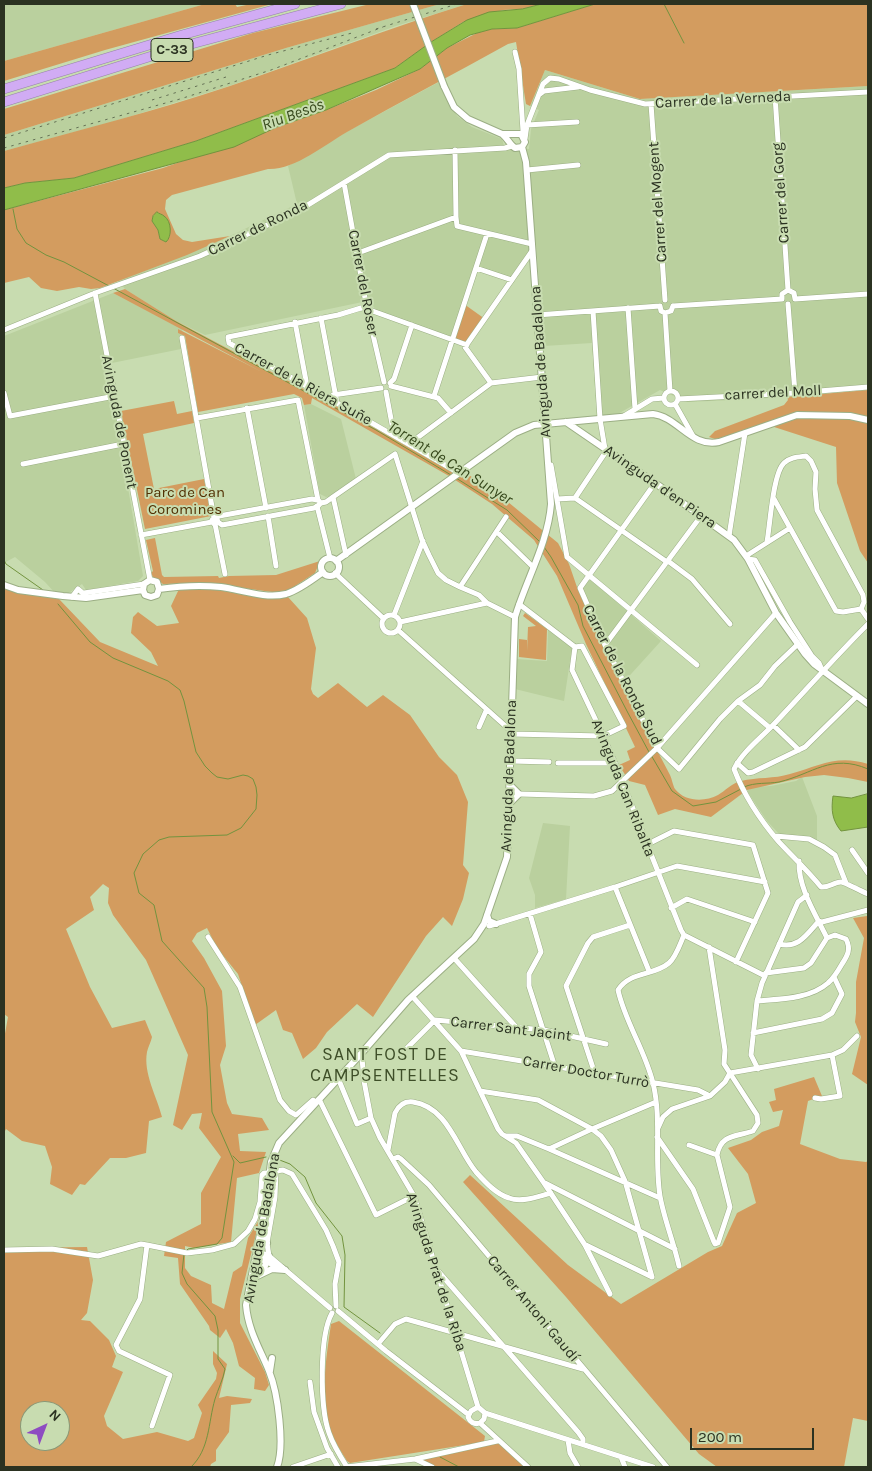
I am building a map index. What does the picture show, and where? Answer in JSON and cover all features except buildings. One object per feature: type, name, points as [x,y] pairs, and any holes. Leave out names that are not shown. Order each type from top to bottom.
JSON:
[{"type":"highway","name":"C-33","points":[[4,89],[174,37],[295,4]]},
{"type":"highway","name":"C-33","points":[[4,102],[184,46],[341,4]]},
{"type":"street","points":[[413,4],[444,86],[454,107],[473,122],[502,134],[521,135]]},
{"type":"street","points":[[502,134],[517,148],[522,147],[522,106],[519,70],[515,52]]},
{"type":"street","name":"Carrer de la Verneda","points":[[540,94],[543,84],[548,79],[554,78],[639,103],[651,104],[868,92]]},
{"type":"street","points":[[562,90],[566,86],[566,82]]},
{"type":"street","name":"Carrer de la Verneda","points":[[540,94],[544,91],[580,86]]},
{"type":"street","points":[[511,144],[527,126],[540,94]]},
{"type":"street","name":"Carrer del Gorg","points":[[775,96],[788,290]]},
{"type":"street","name":"Carrer del Mogent","points":[[651,104],[665,300]]},
{"type":"street","points":[[522,106],[534,110]]},
{"type":"street","points":[[527,126],[577,122]]},
{"type":"street","name":"Carrer de Ronda","points":[[4,330],[95,293],[200,256],[298,211],[389,155],[505,148],[511,144]]},
{"type":"street","name":"Avinguda de Badalona","points":[[277,1467],[280,1460],[281,1445],[274,1386],[247,1318],[247,1300],[274,1153],[279,1143],[412,996],[474,939],[487,915],[507,857],[515,617],[532,566],[546,532],[551,504],[527,170],[522,147]]},
{"type":"street","points":[[455,150],[456,217],[458,226],[532,247],[512,280],[466,346]]},
{"type":"street","points":[[527,170],[578,166]]},
{"type":"street","name":"Carrer del Roser","points":[[344,183],[367,309],[388,384]]},
{"type":"street","points":[[358,253],[456,217]]},
{"type":"street","points":[[434,396],[487,234]]},
{"type":"street","points":[[476,268],[512,280]]},
{"type":"street","points":[[782,299],[782,294],[788,290],[794,293],[795,299]]},
{"type":"street","name":"Avinguda de Ponent","points":[[95,293],[140,535],[146,585]]},
{"type":"street","points":[[788,304],[792,303],[795,299],[868,294]]},
{"type":"street","points":[[673,306],[782,299],[788,304],[795,393]]},
{"type":"street","points":[[660,306],[661,302],[665,300],[670,301],[673,306]]},
{"type":"street","points":[[537,315],[660,306]]},
{"type":"street","points":[[660,306],[665,313],[670,392]]},
{"type":"street","points":[[665,313],[670,311],[673,306]]},
{"type":"street","points":[[307,386],[295,322],[361,308],[466,346],[491,384]]},
{"type":"street","points":[[628,308],[635,409]]},
{"type":"street","points":[[575,498],[606,449],[600,419],[593,311]]},
{"type":"street","points":[[321,318],[337,403]]},
{"type":"street","name":"Carrer de la Riera Suñe","points":[[295,322],[228,337],[229,343],[394,435],[456,475]]},
{"type":"street","points":[[394,435],[384,390],[394,379],[412,325]]},
{"type":"street","points":[[182,338],[225,574]]},
{"type":"street","points":[[409,444],[491,384],[542,377]]},
{"type":"street","points":[[325,396],[390,390],[388,384]]},
{"type":"street","points":[[388,384],[434,396],[451,413]]},
{"type":"street","name":"carrer del Moll","points":[[676,402],[868,387]]},
{"type":"street","points":[[622,417],[652,399],[664,398],[670,392]]},
{"type":"street","points":[[670,392],[676,394],[676,402],[695,439]]},
{"type":"street","points":[[4,393],[10,416],[115,396]]},
{"type":"street","points":[[664,398],[668,404],[676,402]]},
{"type":"street","points":[[197,418],[298,400],[318,503],[333,560],[338,568],[336,573]]},
{"type":"street","points":[[247,408],[266,508]]},
{"type":"street","points":[[323,572],[322,563],[325,560],[333,560],[346,555],[515,434],[534,425],[653,414],[660,415],[695,439],[705,443],[715,443],[786,418],[803,415],[850,416],[868,420]]},
{"type":"street","name":"Avinguda d'en Piera","points":[[566,422],[729,536],[750,557],[807,648],[819,662],[822,671]]},
{"type":"street","points":[[729,536],[744,433]]},
{"type":"street","points":[[546,440],[567,557],[697,665]]},
{"type":"street","points":[[23,464],[124,444]]},
{"type":"street","points":[[215,521],[219,516],[312,499],[318,503],[326,502],[395,454],[423,541],[438,573],[446,580],[479,595],[487,603],[515,617]]},
{"type":"street","points":[[767,542],[777,475],[783,463],[795,457],[806,456],[811,461],[816,472],[817,510],[863,595],[864,602],[861,609]]},
{"type":"street","points":[[588,576],[655,483]]},
{"type":"street","points":[[333,497],[346,555]]},
{"type":"street","points":[[557,499],[575,498],[692,579],[730,624]]},
{"type":"street","points":[[773,498],[836,611],[843,612],[861,609]]},
{"type":"street","points":[[140,535],[215,521],[222,524],[314,508],[318,503]]},
{"type":"street","points":[[268,516],[276,566]]},
{"type":"street","points":[[605,645],[701,516]]},
{"type":"street","points":[[460,587],[506,517]]},
{"type":"street","points":[[750,557],[767,542],[790,528]]},
{"type":"street","points":[[497,532],[532,566]]},
{"type":"street","points":[[394,615],[423,541]]},
{"type":"street","name":"Avinguda d'en Piera","points":[[750,557],[776,613],[814,664],[868,704]]},
{"type":"street","points":[[323,572],[329,575],[336,573]]},
{"type":"street","points":[[160,589],[212,586],[277,595],[292,592],[323,572]]},
{"type":"street","points":[[336,573],[383,618]]},
{"type":"street","name":"Carrer de la Ronda Sud","points":[[588,576],[580,588],[605,645],[657,748],[679,769],[738,701]]},
{"type":"street","points":[[5,585],[18,590],[72,597],[157,582],[160,589],[157,595],[151,597],[145,595],[146,585]]},
{"type":"street","points":[[400,622],[487,603]]},
{"type":"street","points":[[519,604],[575,647]]},
{"type":"street","points":[[861,609],[868,619]]},
{"type":"street","points":[[510,785],[519,794],[594,796],[612,791],[657,748],[776,613]]},
{"type":"street","points":[[383,618],[394,615]]},
{"type":"street","points":[[394,615],[400,622]]},
{"type":"street","points":[[383,618],[382,626],[384,631],[393,633],[398,630],[400,622]]},
{"type":"street","points":[[868,624],[822,671],[772,727],[745,752],[734,770],[738,782],[775,836],[822,888],[839,882],[846,883],[868,894]]},
{"type":"street","points":[[398,630],[511,733],[603,736]]},
{"type":"street","points":[[799,750],[738,701],[760,685],[775,666],[799,645],[807,648]]},
{"type":"street","name":"Avinguda Can Ribalta","points":[[603,736],[624,726],[582,646],[575,647],[572,670],[603,736],[671,908],[684,935]]},
{"type":"street","points":[[737,763],[748,773],[753,772],[805,747],[857,696]]},
{"type":"street","points":[[479,727],[486,710]]},
{"type":"street","points":[[511,761],[549,762]]},
{"type":"street","points":[[558,762],[614,763]]},
{"type":"street","points":[[509,804],[519,794]]},
{"type":"street","points":[[646,845],[674,831],[753,844],[768,893],[736,962]]},
{"type":"street","points":[[775,836],[809,839],[824,847],[835,855],[846,883]]},
{"type":"street","points":[[852,850],[868,873]]},
{"type":"street","points":[[799,861],[798,871],[827,938]]},
{"type":"street","points":[[480,929],[676,866],[765,882]]},
{"type":"street","points":[[615,887],[649,971]]},
{"type":"street","points":[[758,1069],[751,1055],[758,1001],[766,974],[798,902],[807,895]]},
{"type":"street","points":[[671,908],[687,899],[755,922]]},
{"type":"street","points":[[779,944],[797,944],[819,921],[822,922],[868,910]]},
{"type":"street","points":[[530,914],[541,952],[529,974],[529,986],[555,1067]]},
{"type":"street","points":[[487,915],[490,921],[496,924]]},
{"type":"street","points":[[595,1074],[566,986],[588,943],[593,938],[630,925]]},
{"type":"street","points":[[679,1266],[660,1198],[658,1128],[653,1084],[650,1071],[622,1005],[618,990],[623,983],[631,978],[671,962],[684,935],[736,962],[766,974],[804,968],[810,963],[827,938],[840,936],[846,939],[849,944],[848,954],[834,978],[827,984],[812,992],[794,997],[758,1001]]},
{"type":"street","points":[[208,936],[240,987],[280,1100],[289,1111],[296,1115],[313,1100],[317,1101],[376,1214],[414,1196]]},
{"type":"street","points":[[657,1137],[694,1189],[715,1244],[718,1243],[730,1207],[717,1155],[718,1147],[726,1138],[753,1131],[758,1123],[757,1116],[724,1064],[725,1050],[709,947]]},
{"type":"street","points":[[454,958],[516,1027]]},
{"type":"street","points":[[753,1033],[822,1019],[832,1013],[842,994],[834,978]]},
{"type":"street","points":[[412,996],[461,1051],[498,1129],[516,1143],[551,1193],[585,1245],[610,1294]]},
{"type":"street","name":"Carrer Sant Jacint","points":[[400,1055],[435,1020],[544,1030],[606,1044]]},
{"type":"street","points":[[730,1073],[832,1055],[843,1050],[857,1036]]},
{"type":"street","name":"Carrer Doctor Turrò","points":[[461,1051],[698,1090],[710,1096]]},
{"type":"street","points":[[815,1098],[840,1096],[832,1055]]},
{"type":"street","name":"Avinguda Prat de la Riba","points":[[359,1056],[362,1058],[371,1118],[380,1138],[414,1196],[478,1407]]},
{"type":"street","points":[[658,1128],[663,1118],[672,1108],[710,1096],[725,1082],[730,1073]]},
{"type":"street","points":[[338,1078],[357,1124],[371,1118]]},
{"type":"street","points":[[480,1091],[538,1100],[592,1129],[601,1136],[612,1150],[625,1181],[652,1277],[585,1245]]},
{"type":"street","points":[[388,1150],[397,1108],[407,1102],[416,1103],[432,1110],[441,1117],[476,1172],[493,1190],[510,1199],[528,1199],[551,1193]]},
{"type":"street","points":[[549,1149],[656,1102]]},
{"type":"street","points":[[505,1136],[517,1136],[625,1181],[660,1198]]},
{"type":"street","points":[[689,1145],[717,1155]]},
{"type":"street","name":"Carrer Antoni Gaudí","points":[[393,1158],[398,1157],[401,1159],[429,1185],[667,1467]]},
{"type":"street","points":[[256,1254],[268,1259],[285,1270],[335,1314],[337,1309],[335,1284],[339,1262],[326,1230],[292,1174],[283,1170],[276,1171],[267,1243],[268,1259],[262,1273]]},
{"type":"street","points":[[4,1250],[52,1249],[98,1256],[141,1244],[185,1252],[228,1247],[245,1234],[250,1227],[258,1210],[262,1175],[270,1173]]},
{"type":"street","points":[[544,1183],[675,1249]]},
{"type":"street","points":[[261,1232],[267,1243]]},
{"type":"street","points":[[147,1245],[140,1299],[116,1343],[116,1347],[119,1351],[170,1375],[152,1426]]},
{"type":"street","points":[[436,1268],[581,1436],[583,1444]]},
{"type":"street","points":[[251,1279],[272,1270],[285,1270]]},
{"type":"street","points":[[337,1309],[378,1344],[469,1415],[471,1422],[480,1424],[528,1467]]},
{"type":"street","points":[[331,1310],[323,1356],[321,1384],[324,1414],[332,1440],[346,1467],[415,1459],[497,1441]]},
{"type":"street","points":[[378,1344],[395,1324],[406,1319],[583,1369]]},
{"type":"street","points":[[270,1372],[272,1358]]},
{"type":"street","points":[[310,1382],[314,1412],[338,1467]]},
{"type":"street","points":[[469,1415],[473,1409],[478,1407],[485,1413],[653,1467]]},
{"type":"street","points":[[480,1424],[484,1419],[485,1413]]},
{"type":"street","points":[[568,1440],[570,1453],[578,1467]]},
{"type":"street","points":[[293,1467],[309,1464],[331,1454]]},
{"type":"street","points":[[621,1457],[625,1467]]},
{"type":"street","points":[[415,1459],[432,1467]]},
{"type":"shaded area","points":[[4,4],[205,4],[4,61]]},
{"type":"shaded area","points":[[440,4],[467,4],[396,26],[229,86],[112,122],[4,151],[4,135],[286,48]]},
{"type":"shaded area","points":[[545,70],[640,99],[868,86],[868,390],[756,399],[688,402],[660,390],[616,415],[597,416],[592,343],[544,346],[536,243],[512,276],[509,277],[474,266],[451,337],[377,311],[373,306],[372,300],[205,335],[176,321],[125,289],[118,281],[230,236],[297,204],[288,166],[439,82],[457,116],[472,127],[502,139],[504,146],[529,149],[531,129],[539,110],[530,106]]},
{"type":"shaded area","points":[[113,293],[182,329],[186,348],[107,364],[143,576],[138,581],[86,590],[82,584],[67,594],[55,593],[15,557],[4,563],[4,336]]},
{"type":"shaded area","points":[[311,404],[341,419],[356,479],[331,496],[326,497],[320,494],[304,405]]},
{"type":"shaded area","points":[[586,575],[661,641],[622,684],[578,590]]},
{"type":"shaded area","points":[[548,630],[572,648],[564,701],[515,689],[516,659],[547,661]]},
{"type":"shaded area","points":[[802,777],[817,816],[817,841],[809,837],[779,834],[767,821],[747,791],[753,787],[796,781]]},
{"type":"shaded area","points":[[543,823],[570,826],[566,899],[535,908],[535,895],[529,878]]},
{"type":"green space","points":[[205,4],[235,4],[237,7],[251,4],[272,4],[105,50],[4,81],[4,61]]},
{"type":"green space","points":[[370,4],[440,4],[286,48],[4,135],[4,109],[253,33]]},
{"type":"green space","points":[[467,4],[542,4],[522,9],[503,10],[463,22],[395,68],[196,141],[74,178],[25,183],[4,188],[4,151],[202,95]]},
{"type":"green space","points":[[595,4],[868,4],[868,86],[640,99],[545,70],[530,106],[526,104],[516,42],[508,44],[387,110],[299,161],[172,195],[166,200],[165,209],[176,234],[183,240],[192,242],[230,236],[187,255],[100,288],[79,287],[57,291],[41,288],[29,277],[4,283],[4,210],[163,168],[326,110],[376,90],[420,69],[447,48],[479,32],[492,29],[517,28]],"holes":[[[158,213],[167,219],[170,235],[166,242],[160,239],[158,230],[152,221],[153,216]]]},
{"type":"green space","points":[[125,289],[176,321],[343,410],[460,477],[466,473],[508,502],[558,543],[569,564],[578,590],[606,653],[670,775],[674,788],[679,793],[695,800],[707,799],[718,795],[741,781],[784,776],[828,762],[847,760],[868,764],[868,782],[824,775],[805,777],[747,790],[711,817],[675,809],[658,815],[645,785],[629,781],[619,765],[630,760],[627,751],[635,747],[586,644],[557,576],[534,540],[492,504],[449,476],[312,398],[311,404],[304,405],[302,398],[294,394],[198,412],[185,336],[178,333],[178,329],[262,372],[113,293]]},
{"type":"green space","points":[[464,304],[485,319],[468,343],[454,341]]},
{"type":"green space","points":[[868,390],[868,418],[807,413],[727,437],[715,439],[709,437],[715,431],[784,405],[788,400],[787,397]]},
{"type":"green space","name":"Parc de Can Coromines","points":[[174,401],[177,414],[192,411],[194,423],[143,434],[154,489],[204,479],[211,516],[145,529],[121,411]]},
{"type":"green space","points":[[800,417],[852,419],[868,423],[868,563],[860,551],[837,483],[836,447],[771,426]]},
{"type":"green space","points":[[155,538],[164,577],[218,576],[219,578],[276,575],[320,561],[315,573],[286,592],[272,592],[206,583],[163,584],[153,577],[151,573],[153,571],[146,540]]},
{"type":"green space","points":[[4,588],[21,593],[59,599],[100,642],[158,666],[151,652],[131,633],[133,617],[138,612],[157,626],[179,623],[171,606],[179,589],[212,589],[264,598],[288,597],[307,618],[316,648],[311,689],[313,694],[318,698],[338,683],[367,707],[383,695],[410,715],[439,757],[457,775],[468,802],[463,865],[469,873],[463,899],[452,926],[443,917],[426,936],[373,1017],[357,1004],[327,1032],[316,1048],[303,1059],[292,1033],[283,1030],[276,1010],[255,1025],[238,974],[217,948],[207,928],[197,933],[192,941],[204,958],[222,991],[226,1046],[220,1065],[227,1103],[232,1114],[262,1118],[269,1130],[238,1134],[240,1151],[266,1152],[259,1173],[237,1178],[231,1242],[194,1248],[185,1246],[185,1268],[191,1276],[211,1285],[212,1303],[224,1309],[233,1272],[242,1266],[248,1238],[260,1218],[240,1299],[240,1323],[265,1372],[269,1385],[265,1391],[254,1389],[255,1378],[239,1366],[233,1343],[226,1329],[220,1338],[210,1330],[180,1284],[178,1258],[164,1256],[166,1242],[201,1224],[201,1193],[221,1157],[199,1128],[202,1113],[192,1114],[182,1130],[173,1125],[188,1055],[146,960],[113,915],[108,903],[109,888],[103,884],[90,897],[94,910],[66,929],[90,987],[112,1028],[145,1020],[152,1037],[147,1052],[147,1068],[162,1117],[149,1121],[146,1153],[126,1158],[110,1158],[85,1185],[80,1184],[72,1195],[50,1184],[52,1167],[45,1146],[22,1141],[6,1129],[4,1133],[4,1039],[8,1017],[4,1014]]},
{"type":"green space","points":[[525,613],[547,629],[546,660],[519,657],[519,639],[527,640],[527,651],[528,627],[536,626],[523,616]]},
{"type":"green space","points":[[867,916],[868,1085],[852,1074],[861,1037],[855,1022],[856,982],[864,938],[853,918]]},
{"type":"green space","points":[[814,1077],[822,1096],[808,1101],[800,1144],[840,1159],[868,1161],[868,1421],[853,1418],[844,1467],[717,1467],[699,1454],[566,1297],[463,1182],[470,1175],[568,1265],[621,1304],[708,1252],[722,1246],[737,1213],[756,1203],[748,1174],[728,1148],[751,1140],[762,1132],[779,1126],[783,1110],[773,1112],[769,1102],[776,1100],[774,1089]]},
{"type":"green space","points":[[87,1247],[93,1280],[87,1313],[81,1320],[90,1321],[109,1340],[116,1356],[112,1367],[123,1372],[104,1416],[107,1426],[123,1439],[157,1432],[188,1441],[194,1438],[202,1413],[198,1405],[216,1379],[217,1373],[213,1364],[213,1351],[227,1364],[219,1398],[227,1396],[252,1399],[250,1403],[231,1405],[229,1432],[216,1450],[216,1461],[210,1467],[4,1467],[4,1248]]},
{"type":"green space","points":[[339,1321],[485,1436],[484,1442],[350,1463],[347,1461],[332,1434],[328,1421],[325,1393],[331,1324]]},
{"type":"green space","points":[[497,1441],[528,1467],[432,1467],[415,1459]]},
{"type":"water","name":"Riu Besòs","points":[[542,4],[595,4],[517,28],[492,29],[470,35],[447,48],[420,69],[326,110],[277,127],[234,147],[4,210],[4,188],[25,183],[74,178],[196,141],[395,68],[431,42],[467,20],[489,12],[522,9]]},
{"type":"water","points":[[157,212],[169,221],[169,237],[166,242],[160,239],[158,230],[152,221],[153,216]]},
{"type":"water","points":[[868,794],[868,827],[841,831],[833,815],[833,796],[851,798]]},
{"type":"waterway","points":[[664,4],[684,43]]},
{"type":"waterway","name":"Torrent de Can Sunyer","points":[[13,209],[17,229],[26,243],[109,286]]},
{"type":"waterway","name":"Torrent de Can Sunyer","points":[[113,288],[376,430],[451,475]]},
{"type":"waterway","name":"Torrent de Can Sunyer","points":[[456,478],[507,510],[540,542]]},
{"type":"waterway","name":"Torrent de Can Sunyer","points":[[544,547],[578,605],[583,626],[649,752]]},
{"type":"waterway","points":[[4,560],[6,564],[43,590]]},
{"type":"waterway","points":[[58,604],[90,642],[113,658],[168,681],[180,690],[196,752],[205,766],[217,777],[228,779],[243,775],[248,776],[253,779],[256,787],[256,809],[241,828],[227,835],[169,837],[159,840],[143,854],[134,873],[139,893],[154,905],[162,941],[204,988],[207,1007],[212,1112],[234,1162],[222,1238],[217,1244],[188,1249],[186,1251]]},
{"type":"waterway","name":"Torrent de Can Sunyer","points":[[651,755],[672,791],[693,806],[716,802],[741,789]]},
{"type":"waterway","name":"Torrent de Can Sunyer","points":[[744,787],[779,782],[822,766],[833,764],[843,763],[868,769]]},
{"type":"waterway","points":[[233,1156],[240,1163],[266,1157]]},
{"type":"waterway","points":[[277,1159],[290,1164],[305,1177],[316,1203],[342,1236],[345,1255],[344,1307],[380,1333]]},
{"type":"waterway","points":[[184,1254],[182,1273],[187,1284],[215,1316],[218,1330],[218,1359],[225,1369],[215,1399],[205,1444],[202,1452],[191,1467]]},
{"type":"waterway","points":[[440,1457],[459,1467]]},
{"type":"railway","points":[[376,29],[457,4]]},
{"type":"railway","points":[[4,148],[180,99],[271,70],[383,27]]},
{"type":"railway","points":[[4,138],[268,55],[352,33]]},
{"type":"railway","points":[[152,100],[226,77]]},
{"type":"district","name":"SANT FOST DE CAMPSENTELLES","points":[[385,1065]]}]
